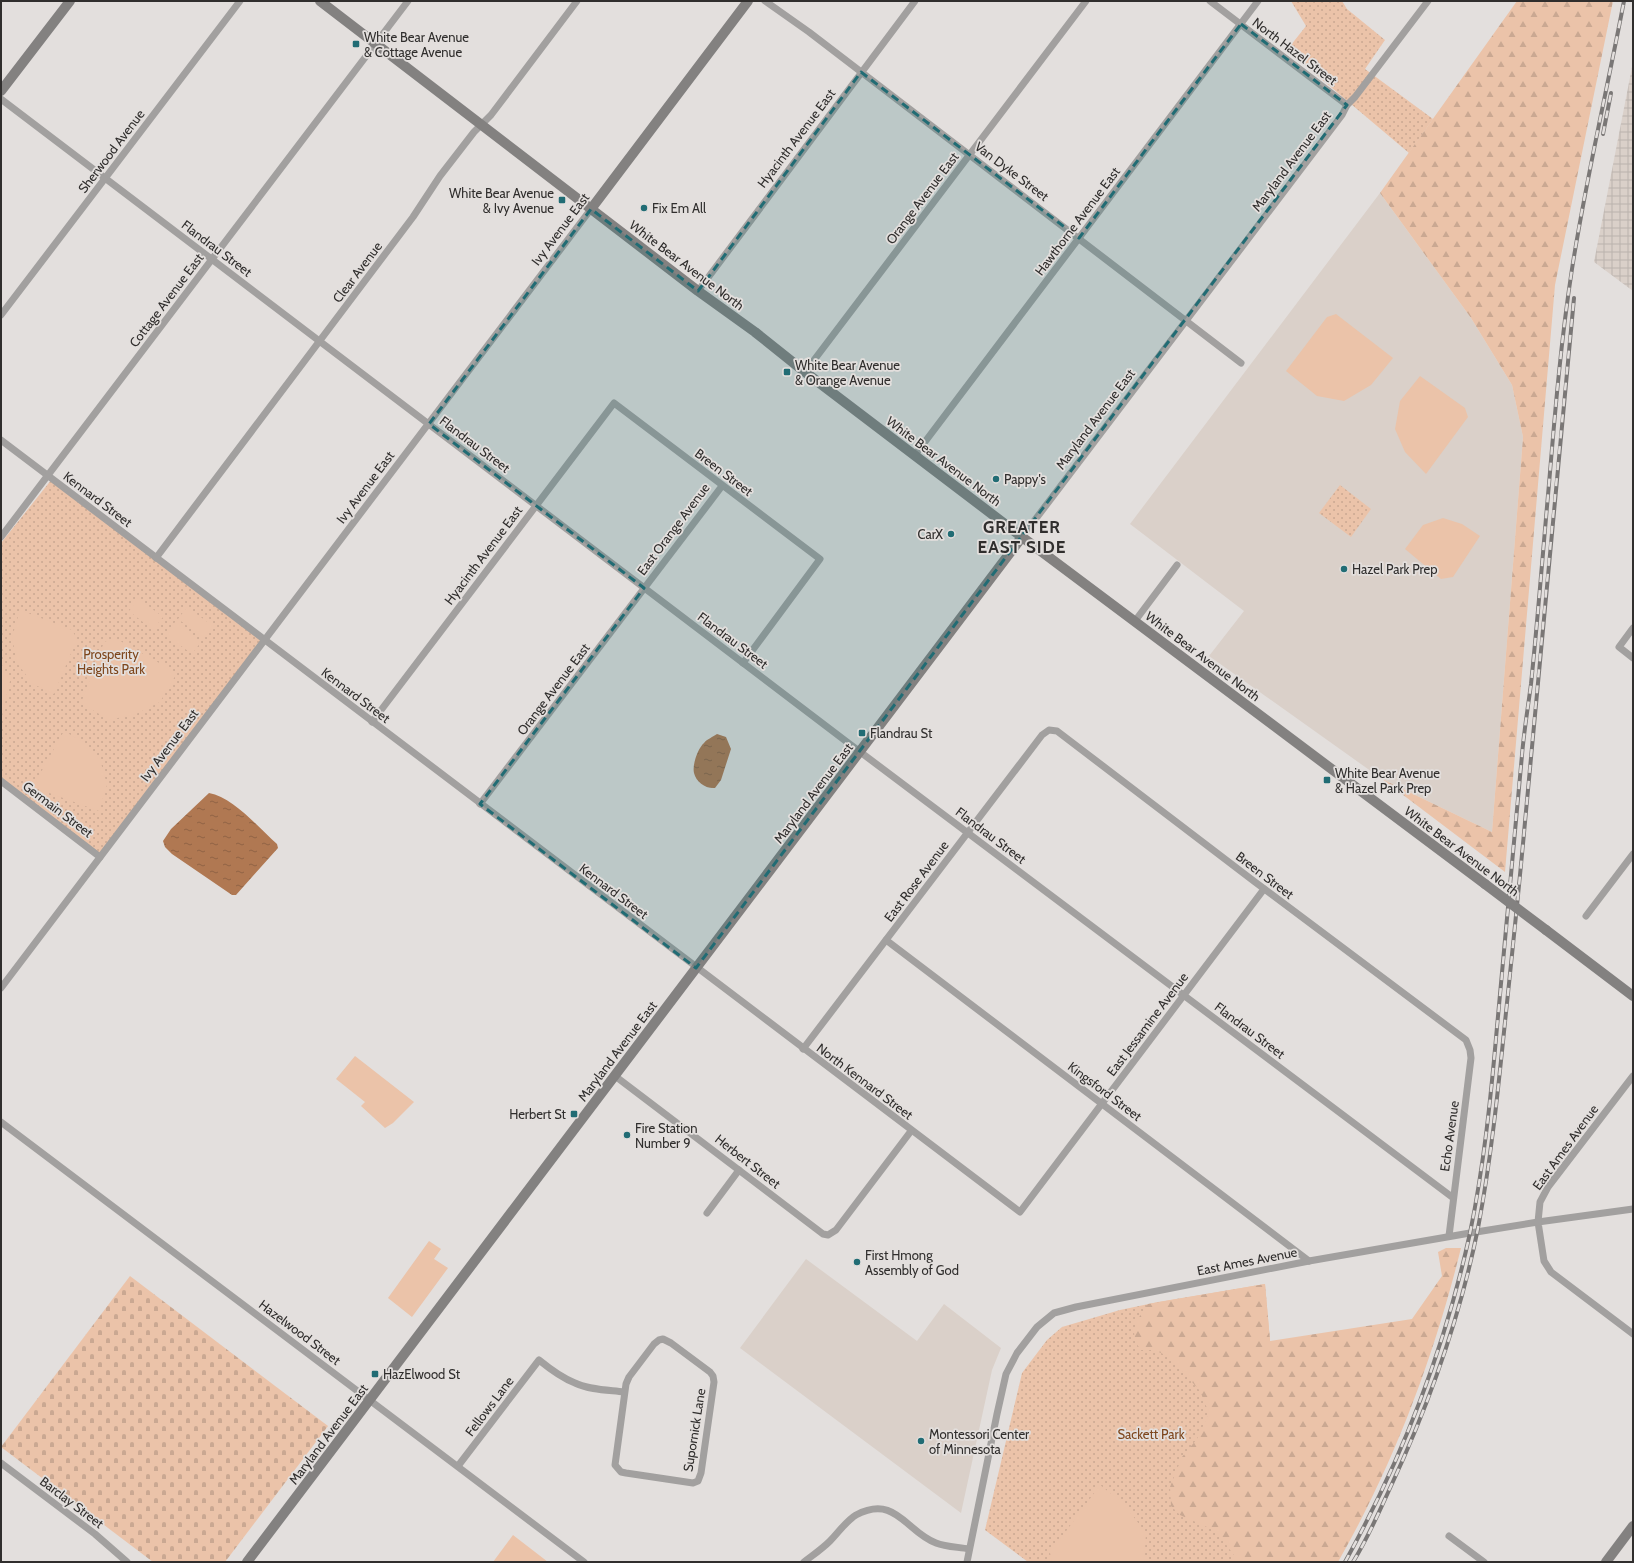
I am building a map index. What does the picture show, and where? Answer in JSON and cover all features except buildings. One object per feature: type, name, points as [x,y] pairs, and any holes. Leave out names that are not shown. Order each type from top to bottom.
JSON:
[{"type":"main road","points":[[1,91],[70,1]]},
{"type":"main road","name":"White Bear Avenue North","points":[[320,1],[1022,537],[1633,996]]},
{"type":"main road","name":"Ivy Avenue East","points":[[591,209],[748,1]]},
{"type":"main road","name":"Maryland Avenue East","points":[[247,1562],[371,1400],[1022,537]]},
{"type":"main road","points":[[1606,1562],[1633,1526]]},
{"type":"street","name":"Sherwood Avenue","points":[[1,315],[240,1]]},
{"type":"street","name":"Cottage Avenue East","points":[[1,537],[408,1]]},
{"type":"street","name":"Clear Avenue","points":[[156,558],[413,218],[440,176],[474,132],[492,115],[577,1]]},
{"type":"street","name":"Van Dyke Street","points":[[766,1],[1079,238],[1241,363]]},
{"type":"street","name":"Hyacinth Avenue East","points":[[698,291],[915,1]]},
{"type":"street","name":"Orange Avenue East","points":[[805,372],[1086,1]]},
{"type":"street","name":"North Hazel Street","points":[[1210,1],[1347,105]]},
{"type":"street","name":"Hawthorne Avenue East","points":[[915,455],[1258,1]]},
{"type":"street","name":"Maryland Avenue East","points":[[1022,537],[1342,115],[1347,105],[1355,97],[1428,1]]},
{"type":"street","name":"Flandrau Street","points":[[1,99],[860,752],[1452,1197]]},
{"type":"street","name":"Ivy Avenue East","points":[[1,988],[591,209]]},
{"type":"street","name":"Hyacinth Avenue East","points":[[372,722],[614,403]]},
{"type":"street","name":"Breen Street","points":[[614,403],[820,559],[744,663]]},
{"type":"street","name":"Kennard Street","points":[[1,440],[696,968]]},
{"type":"street","name":"East Orange Avenue","points":[[644,588],[722,486]]},
{"type":"street","points":[[1135,621],[1178,565]]},
{"type":"street","name":"Orange Avenue East","points":[[480,804],[644,588]]},
{"type":"street","points":[[1633,628],[1619,647],[1633,658]]},
{"type":"street","name":"Breen Street","points":[[1049,730],[1057,731],[1264,889],[1466,1040]]},
{"type":"street","name":"East Rose Avenue","points":[[803,1049],[1042,735],[1049,730]]},
{"type":"street","name":"Germain Street","points":[[1,781],[100,857]]},
{"type":"street","points":[[1586,916],[1633,854]]},
{"type":"street","name":"East Jessamine Avenue","points":[[1020,1212],[1264,889]]},
{"type":"street","name":"Kingsford Street","points":[[886,940],[1309,1261]]},
{"type":"street","name":"North Kennard Street","points":[[696,968],[1020,1212]]},
{"type":"street","name":"Echo Avenue","points":[[1448,1236],[1471,1058],[1466,1040]]},
{"type":"street","name":"Herbert Street","points":[[615,1076],[818,1231],[828,1235],[836,1230],[911,1131]]},
{"type":"street","name":"East Ames Avenue","points":[[967,1562],[1006,1374],[1017,1353],[1037,1327],[1054,1313],[1076,1307],[1309,1261],[1448,1236],[1538,1222],[1540,1202],[1548,1187],[1633,1076]]},
{"type":"street","name":"Hazelwood Street","points":[[1,1122],[584,1562]]},
{"type":"street","points":[[707,1213],[740,1170]]},
{"type":"street","points":[[1633,1209],[1538,1222],[1544,1261],[1551,1272],[1633,1334]]},
{"type":"street","name":"Supornick Lane","points":[[663,1339],[671,1342],[710,1372],[714,1382],[713,1392],[701,1473],[698,1481],[688,1482],[621,1472],[618,1469],[615,1465],[624,1392],[629,1377],[654,1344],[663,1339]]},
{"type":"street","name":"Fellows Lane","points":[[458,1466],[539,1360],[562,1377],[576,1384],[592,1388],[624,1392]]},
{"type":"street","name":"Barclay Street","points":[[1,1463],[90,1530],[127,1562]]},
{"type":"street","points":[[804,1562],[820,1550],[855,1516],[873,1509],[882,1508],[894,1513],[925,1537],[936,1543],[969,1549]]},
{"type":"street","points":[[1449,1536],[1484,1562]]},
{"type":"highlighted area","points":[[1241,24],[1347,105],[696,968],[480,804],[644,588],[429,424],[591,209],[698,291],[861,72],[1079,238]]},
{"type":"shaded area","points":[[1633,62],[1633,291],[1594,262]]},
{"type":"shaded area","points":[[1380,193],[1471,318],[1512,385],[1523,437],[1492,832],[1382,779],[1209,656],[1244,611],[1130,524]]},
{"type":"shaded area","name":"Montessori Center of Minnesota","points":[[806,1259],[917,1341],[944,1304],[1001,1348],[992,1370],[961,1513],[740,1348]]},
{"type":"green space","points":[[1291,1],[1342,1],[1347,9],[1385,40],[1365,69],[1433,119],[1409,153],[1287,50],[1306,26]]},
{"type":"green space","points":[[1517,1],[1613,1],[1555,285],[1505,872],[1382,779],[1492,832],[1523,437],[1512,385],[1471,318],[1380,193]]},
{"type":"green space","points":[[1336,314],[1393,358],[1371,385],[1344,401],[1317,396],[1286,371],[1327,317]]},
{"type":"green space","points":[[1420,376],[1465,408],[1468,417],[1426,474],[1405,452],[1395,429],[1400,401]]},
{"type":"green space","name":"Prosperity Heights Park","points":[[52,479],[264,640],[100,857],[1,781],[1,543]]},
{"type":"green space","points":[[1340,485],[1371,509],[1351,537],[1319,513]]},
{"type":"green space","points":[[1443,518],[1462,524],[1480,536],[1453,577],[1441,579],[1405,549],[1423,525]]},
{"type":"green space","points":[[138,598],[163,617],[153,630],[129,611]]},
{"type":"green space","points":[[187,607],[213,626],[204,638],[178,619]]},
{"type":"green space","points":[[20,610],[72,630],[77,639],[54,694],[33,684],[17,663],[12,637]]},
{"type":"green space","points":[[175,622],[201,642],[192,654],[166,635]]},
{"type":"green space","points":[[115,638],[177,673],[160,702],[136,714],[109,720],[81,703],[104,642]]},
{"type":"green space","points":[[1,662],[10,681],[1,720]]},
{"type":"green space","points":[[64,731],[85,743],[101,763],[107,785],[99,811],[41,790],[36,781]]},
{"type":"green space","points":[[355,1056],[414,1102],[393,1123],[385,1128],[361,1106],[365,1102],[336,1079]]},
{"type":"green space","points":[[429,1241],[441,1249],[434,1259],[448,1268],[412,1317],[388,1298]]},
{"type":"green space","points":[[1446,1248],[1461,1248],[1425,1369],[1377,1487],[1338,1562],[1239,1562],[1216,1531],[1180,1515],[1171,1506],[1170,1487],[1182,1457],[1197,1439],[1209,1413],[1200,1391],[1170,1357],[1154,1350],[1141,1350],[1137,1343],[1134,1331],[1135,1326],[1140,1315],[1148,1304],[1265,1284],[1270,1341],[1412,1319],[1442,1276],[1438,1252]]},
{"type":"green space","points":[[130,1276],[328,1426],[225,1562],[153,1562],[1,1447]]},
{"type":"green space","name":"Sackett Park","points":[[1265,1284],[1276,1407],[1323,1562],[1028,1562],[985,1530],[1022,1373],[1047,1340],[1062,1327],[1120,1310]]},
{"type":"green space","points":[[1100,1485],[1123,1503],[1146,1533],[1144,1562],[1052,1562],[1050,1553]]},
{"type":"green space","points":[[513,1535],[548,1562],[493,1562]]},
{"type":"water","points":[[717,734],[726,737],[731,749],[721,780],[715,788],[712,788],[699,782],[694,773],[694,766],[702,745]]},
{"type":"water","points":[[209,793],[227,800],[245,814],[277,844],[278,848],[236,895],[232,895],[172,854],[165,847],[163,841],[171,829]]},
{"type":"railway","points":[[1345,1562],[1385,1483],[1420,1402],[1448,1318],[1460,1276],[1475,1207],[1483,1156],[1492,1079],[1524,737],[1534,659],[1556,403],[1565,322],[1572,269],[1584,202],[1624,1]]},
{"type":"railway","points":[[1603,134],[1611,93]]},
{"type":"railway","points":[[1353,1562],[1368,1534],[1405,1455],[1442,1360],[1453,1328],[1471,1262],[1483,1202],[1497,1100],[1523,847],[1574,298]]},
{"type":"place","name":"White Bear Avenue & Cottage Avenue","points":[[356,44]]},
{"type":"place","name":"White Bear Avenue & Ivy Avenue","points":[[562,200]]},
{"type":"place","name":"Fix Em All","points":[[644,208]]},
{"type":"place","name":"White Bear Avenue & Orange Avenue","points":[[787,372]]},
{"type":"place","name":"Pappy's","points":[[996,479]]},
{"type":"place","name":"CarX","points":[[951,534]]},
{"type":"place","name":"Hazel Park Prep","points":[[1344,569]]},
{"type":"place","name":"Flandrau St","points":[[862,733]]},
{"type":"place","name":"White Bear Avenue & Hazel Park Prep","points":[[1327,780]]},
{"type":"place","name":"Herbert St","points":[[574,1114]]},
{"type":"place","name":"Fire Station Number 9","points":[[627,1135]]},
{"type":"place","name":"First Hmong Assembly of God","points":[[857,1262]]},
{"type":"place","name":"HazElwood St","points":[[375,1374]]},
{"type":"place","name":"Montessori Center of Minnesota","points":[[921,1441]]},
{"type":"district","name":"GREATER EAST SIDE","points":[[1022,537]]}]
